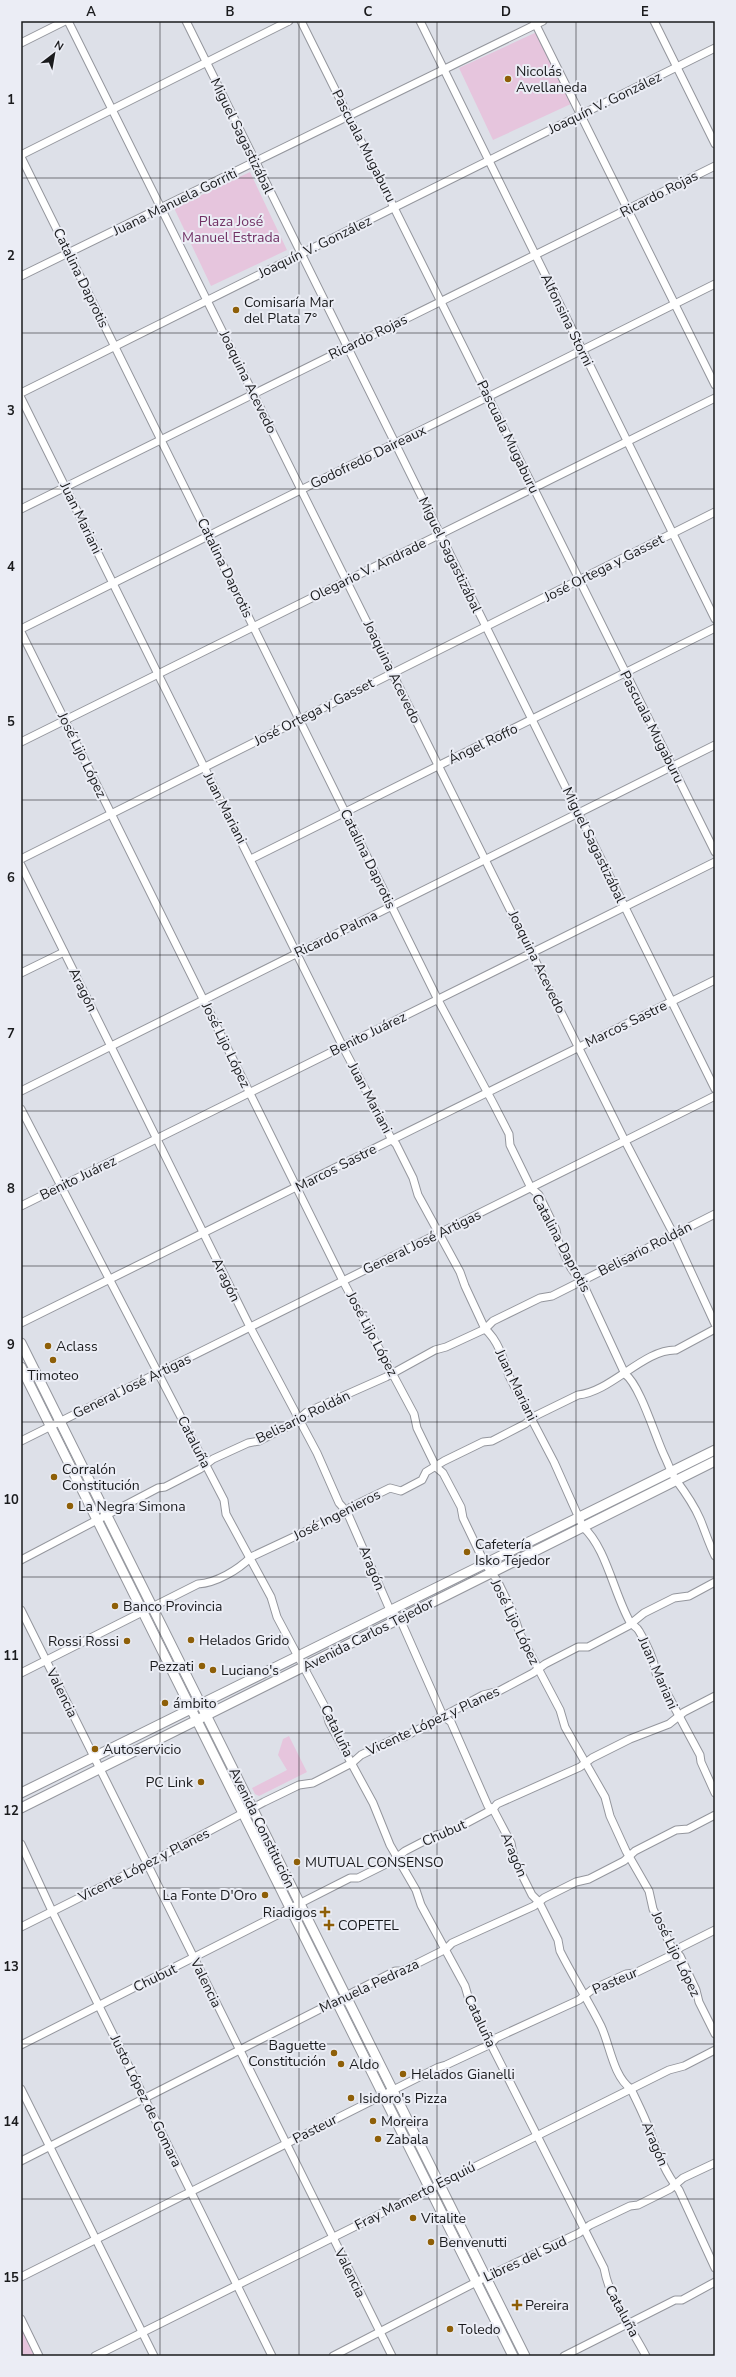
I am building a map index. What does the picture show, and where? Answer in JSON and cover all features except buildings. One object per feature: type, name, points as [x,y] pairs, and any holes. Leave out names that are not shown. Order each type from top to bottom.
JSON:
[{"type":"main road","name":"Avenida Constitución","points":[[21,1343],[525,2356]]},
{"type":"main road","name":"Avenida Constitución","points":[[21,1367],[513,2356]]},
{"type":"main road","name":"Avenida Carlos Tejedor","points":[[21,1793],[715,1450]]},
{"type":"main road","name":"Avenida Carlos Tejedor","points":[[21,1808],[715,1461]]},
{"type":"street","points":[[21,43],[67,21]]},
{"type":"street","name":"Joaquina Acevedo","points":[[67,21],[207,299],[625,1141],[674,1235],[715,1324]]},
{"type":"street","name":"Miguel Sagastizábal","points":[[186,21],[715,1089]]},
{"type":"street","points":[[21,156],[289,21]]},
{"type":"street","name":"Pascuala Mugaburu","points":[[301,21],[715,852]]},
{"type":"street","name":"Alfonsina Storni","points":[[420,21],[715,619]]},
{"type":"street","name":"Juana Manuela Gorriti","points":[[21,276],[69,254],[444,70],[534,23],[543,21]]},
{"type":"street","points":[[654,21],[715,144]]},
{"type":"street","points":[[534,23],[715,384]]},
{"type":"street","name":"Joaquín V. González","points":[[21,393],[207,299],[301,255],[715,48]]},
{"type":"street","name":"Catalina Daprotis","points":[[21,156],[438,1000],[509,1134],[510,1145],[531,1188],[539,1194],[556,1230],[558,1241],[571,1268],[581,1281],[625,1374],[630,1378],[646,1409],[652,1428],[676,1480],[683,1486],[701,1520],[704,1532],[715,1556]]},
{"type":"street","name":"Ricardo Rojas","points":[[21,509],[715,166]]},
{"type":"street","name":"Godofredo Daireaux","points":[[21,629],[715,284]]},
{"type":"street","name":"Juan Mariani","points":[[21,398],[343,1047],[413,1178],[418,1195],[430,1219],[440,1233],[485,1328],[491,1334],[530,1420],[537,1428],[554,1462],[582,1527],[591,1534],[631,1624],[638,1629],[679,1718],[684,1723],[700,1755],[701,1762],[715,1793]]},
{"type":"street","name":"Olegario V. Andrade","points":[[21,742],[715,398]]},
{"type":"street","name":"José Ortega y Gasset","points":[[21,859],[715,512]]},
{"type":"street","name":"Ángel Roffo","points":[[251,859],[715,628]]},
{"type":"street","name":"José Lijo López","points":[[21,632],[343,1281],[391,1374],[396,1380],[414,1414],[417,1428],[436,1467],[443,1473],[461,1507],[463,1518],[485,1564],[497,1580],[513,1613],[520,1634],[537,1670],[544,1676],[584,1764],[591,1770],[605,1797],[610,1816],[649,1891],[653,1908],[696,1990],[699,2002],[715,2034]]},
{"type":"street","name":"Ricardo Palma","points":[[21,1091],[715,745]]},
{"type":"street","name":"Benito Juárez","points":[[21,1206],[715,862]]},
{"type":"street","name":"Aragón","points":[[21,865],[158,1139],[250,1328],[317,1453],[339,1503],[347,1512],[390,1610],[400,1619],[443,1716],[450,1722],[485,1800],[488,1806],[493,1809],[511,1844],[514,1859],[532,1895],[539,1902],[558,1940],[560,1951],[579,1987],[585,1994],[602,2029],[609,2050],[625,2085],[631,2089],[649,2129],[653,2144],[670,2180],[675,2185],[696,2224],[698,2235],[715,2268]]},
{"type":"street","points":[[21,973],[64,952]]},
{"type":"street","name":"Marcos Sastre","points":[[21,1323],[715,980]]},
{"type":"street","name":"General José Artigas","points":[[21,1442],[715,1096]]},
{"type":"street","name":"Cataluña","points":[[21,1109],[224,1500],[230,1520],[243,1547],[251,1557],[271,1597],[277,1617],[325,1707],[330,1722],[352,1763],[390,1845],[398,1856],[416,1890],[424,1911],[446,1949],[491,2044],[604,2268],[606,2281],[623,2318],[646,2356]]},
{"type":"street","name":"Belisario Roldán","points":[[21,1560],[96,1519],[158,1488],[166,1487],[206,1465],[213,1459],[248,1443],[259,1441],[299,1420],[307,1412],[391,1374],[435,1350],[446,1348],[485,1328],[493,1321],[540,1298],[552,1296],[715,1214]]},
{"type":"street","name":"José Ingenieros","points":[[21,1674],[198,1584],[209,1583],[244,1564],[251,1557],[347,1512],[351,1507],[390,1488],[401,1491],[422,1480],[426,1472],[444,1461],[483,1442],[492,1441],[547,1410],[578,1395],[586,1394],[625,1374],[631,1367],[669,1350],[676,1350],[715,1329]]},
{"type":"street","name":"Vicente López y Planes","points":[[21,1927],[253,1810],[299,1785],[313,1783],[352,1763],[361,1755],[396,1738],[404,1737],[483,1695],[499,1691],[578,1647],[588,1647],[631,1624],[644,1613],[674,1598],[689,1596],[715,1582]]},
{"type":"street","name":"Valencia","points":[[21,1610],[392,2356]]},
{"type":"street","name":"Chubut","points":[[21,2045],[194,1959],[350,1878],[358,1878],[392,1861],[398,1856],[493,1809],[497,1804],[584,1764],[630,1739],[669,1724],[679,1718],[684,1712],[715,1696]]},
{"type":"street","name":"Manuela Pedraza","points":[[21,2161],[395,1971],[402,1971],[446,1949],[452,1943],[499,1923],[576,1882],[589,1879],[676,1830],[688,1829],[715,1815]]},
{"type":"street","name":"Justo López de Gomara","points":[[21,1844],[52,1911],[272,2356]]},
{"type":"street","name":"Pasteur","points":[[21,2277],[392,2090],[491,2044],[496,2038],[578,2000],[585,1994],[626,1974],[635,1973],[670,1956],[675,1951],[715,1930]]},
{"type":"street","name":"Fray Mamerto Esquiú","points":[[95,2356],[631,2089],[715,2050]]},
{"type":"street","points":[[21,2089],[154,2356]]},
{"type":"street","name":"Libres del Sud","points":[[333,2356],[486,2277],[584,2231],[590,2226],[630,2206],[638,2205],[675,2185],[683,2178],[715,2162]]},
{"type":"street","points":[[564,2356],[675,2300],[682,2300],[715,2282]]},
{"type":"street","points":[[21,2319],[39,2356]]},
{"type":"green space","points":[[539,31],[573,103],[493,140],[459,68]]},
{"type":"green space","name":"Plaza José Manuel Estrada","points":[[250,172],[287,250],[211,286],[174,208]]},
{"type":"green space","points":[[289,1736],[307,1772],[259,1796],[255,1794],[252,1788],[287,1770],[278,1755],[283,1739]]},
{"type":"green space","points":[[21,2327],[36,2356],[21,2356]]},
{"type":"place","name":"Nicolás Avellaneda","points":[[508,79]]},
{"type":"place","name":"Comisaría Mar del Plata 7°","points":[[236,310]]},
{"type":"place","name":"Aclass","points":[[48,1346]]},
{"type":"place","name":"Timoteo","points":[[53,1360]]},
{"type":"place","name":"Corralón Constitución","points":[[54,1477]]},
{"type":"place","name":"La Negra Simona","points":[[70,1506]]},
{"type":"place","name":"Cafetería Isko Tejedor","points":[[467,1552]]},
{"type":"place","name":"Banco Provincia","points":[[115,1606]]},
{"type":"place","name":"Helados Grido","points":[[191,1640]]},
{"type":"place","name":"Rossi Rossi","points":[[127,1641]]},
{"type":"place","name":"Pezzati","points":[[202,1666]]},
{"type":"place","name":"Luciano's","points":[[213,1670]]},
{"type":"place","name":"ámbito","points":[[165,1703]]},
{"type":"place","name":"Autoservicio","points":[[95,1749]]},
{"type":"place","name":"PC Link","points":[[201,1782]]},
{"type":"place","name":"MUTUAL CONSENSO","points":[[297,1862]]},
{"type":"place","name":"La Fonte D'Oro","points":[[265,1895]]},
{"type":"place","name":"Riadigos","points":[[325,1912]]},
{"type":"place","name":"COPETEL","points":[[329,1925]]},
{"type":"place","name":"Baguette Constitución","points":[[334,2053]]},
{"type":"place","name":"Aldo","points":[[341,2064]]},
{"type":"place","name":"Helados Gianelli","points":[[403,2074]]},
{"type":"place","name":"Isidoro's Pizza","points":[[351,2098]]},
{"type":"place","name":"Moreira","points":[[373,2121]]},
{"type":"place","name":"Zabala","points":[[378,2139]]},
{"type":"place","name":"Vitalite","points":[[413,2218]]},
{"type":"place","name":"Benvenutti","points":[[431,2242]]},
{"type":"place","name":"Pereira","points":[[517,2305]]},
{"type":"place","name":"Toledo","points":[[450,2329]]}]
